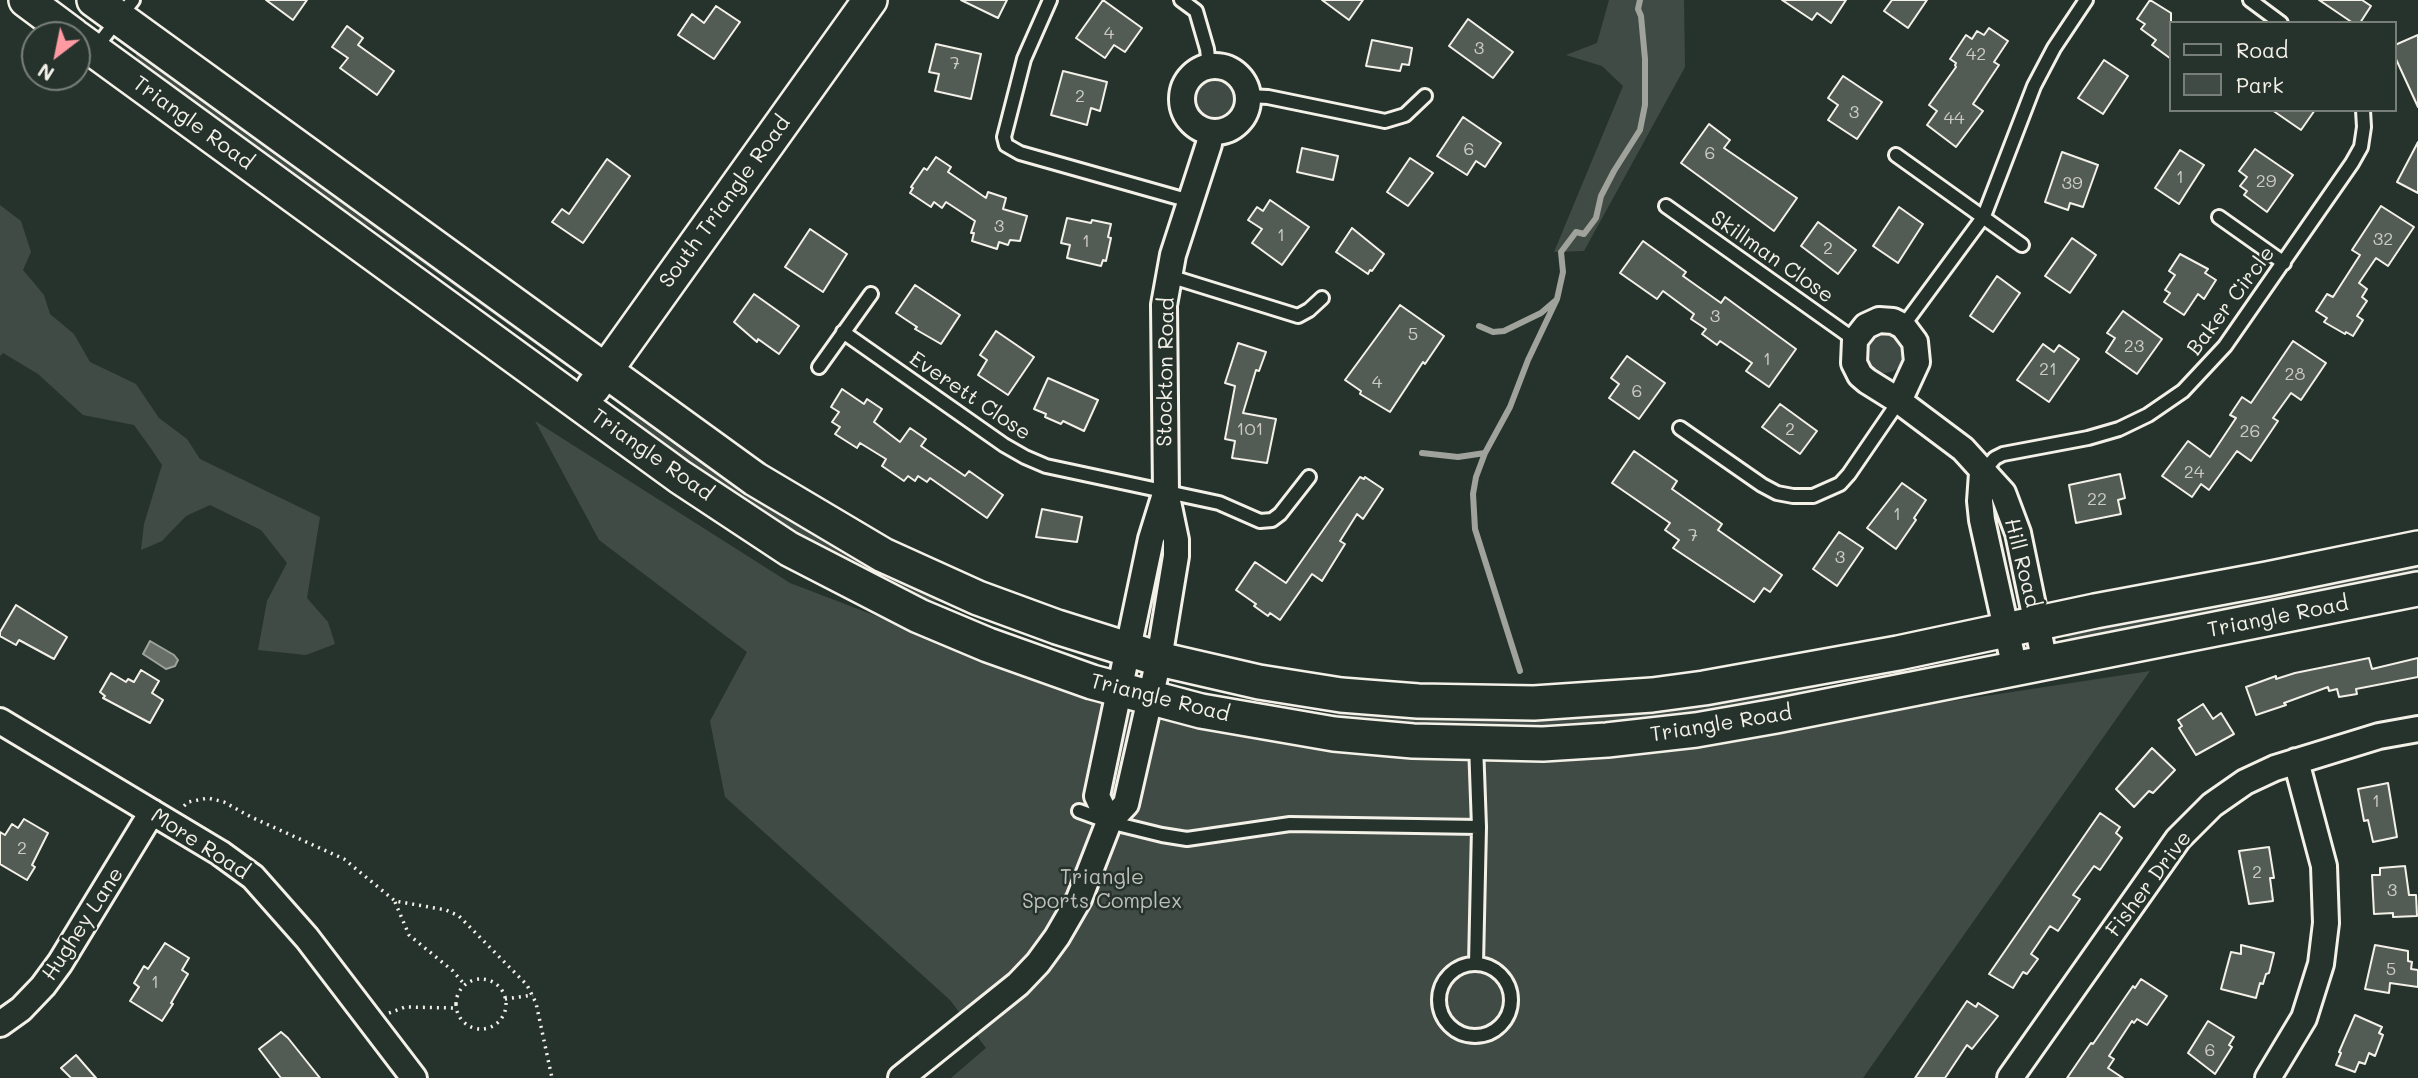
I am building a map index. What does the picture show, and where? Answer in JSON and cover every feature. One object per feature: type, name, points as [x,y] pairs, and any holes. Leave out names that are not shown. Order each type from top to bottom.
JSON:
[{"type":"street","name":"Triangle Road","points":[[26,0],[54,21]]},
{"type":"street","name":"South Triangle Road","points":[[581,404],[870,0]]},
{"type":"street","name":"Triangle Road","points":[[115,6],[605,371],[755,479],[883,555],[978,598],[1057,627],[1158,659],[1259,682],[1341,695],[1418,701],[1534,703],[1640,696],[1704,688],[1898,653],[2418,548]]},
{"type":"street","name":"Triangle Road","points":[[91,48],[702,492],[789,548],[919,616],[988,645],[1134,694],[1201,711],[1334,734],[1413,741],[1569,742],[1696,730],[2418,589]]},
{"type":"street","points":[[1209,66],[1232,71],[1243,82],[1248,96],[1247,108],[1235,125],[1225,131],[1210,132],[1194,124],[1187,116],[1182,95],[1189,78],[1209,66]]},
{"type":"street","name":"Stockton Road","points":[[1108,822],[1097,796],[1134,694],[1158,659],[1176,556],[1176,540],[1166,492],[1164,306],[1173,255],[1209,144],[1210,132]]},
{"type":"street","points":[[1855,340],[1866,326],[1879,320],[1893,321],[1903,326],[1915,342],[1918,355],[1915,368],[1899,401]]},
{"type":"street","name":"Hill Road","points":[[1855,340],[1854,363],[1860,375],[1963,449],[2003,493],[2018,533],[2021,627],[2030,666]]},
{"type":"street","name":"Stockton Road","points":[[1134,694],[1126,650],[1166,492]]},
{"type":"street","name":"More Road","points":[[0,721],[220,853],[253,877],[307,938],[414,1078]]},
{"type":"street","name":"Fisher Drive","points":[[2010,1078],[2178,839],[2212,805],[2245,782],[2296,761],[2379,736],[2418,729]]},
{"type":"street","points":[[2268,1078],[2304,1018],[2321,964],[2326,923],[2324,866],[2296,761]]},
{"type":"street","name":"Hughey Lane","points":[[0,1024],[21,1009],[60,963],[152,812]]},
{"type":"street","points":[[901,1078],[1018,985],[1038,963],[1079,899],[1108,822]]},
{"type":"lane","points":[[1050,0],[1024,59],[1004,137],[1006,145],[1020,153],[1190,201]]},
{"type":"lane","points":[[1181,0],[1196,10],[1209,66]]},
{"type":"lane","points":[[1196,10],[1205,0]]},
{"type":"lane","points":[[1903,326],[1984,216],[2035,86],[2054,48],[2087,0]]},
{"type":"lane","points":[[2250,0],[2278,21]]},
{"type":"lane","points":[[91,31],[115,6]]},
{"type":"lane","points":[[1248,96],[1268,97],[1385,121],[1405,115],[1426,96]]},
{"type":"lane","name":"Baker Circle","points":[[1982,473],[1995,458],[2003,454],[2088,438],[2119,429],[2148,415],[2183,391],[2213,360],[2284,263],[2356,155],[2361,147],[2364,127],[2362,112]]},
{"type":"lane","points":[[1896,155],[2022,245]]},
{"type":"lane","name":"Skillman Close","points":[[1666,206],[1855,340]]},
{"type":"lane","points":[[2219,217],[2284,263]]},
{"type":"lane","points":[[1169,276],[1298,316],[1322,298]]},
{"type":"lane","points":[[819,367],[871,294]]},
{"type":"lane","name":"Everett Close","points":[[843,332],[1004,445],[1025,457],[1066,471],[1219,503],[1260,521],[1272,520],[1280,514],[1309,477]]},
{"type":"lane","points":[[1680,428],[1777,493],[1793,496],[1813,495],[1827,491],[1849,474],[1899,401]]},
{"type":"lane","points":[[1476,743],[1479,827],[1476,964]]},
{"type":"lane","points":[[1079,811],[1108,822],[1187,839],[1290,824],[1479,827]]},
{"type":"lane","points":[[1476,964],[1498,971],[1506,980],[1511,1002],[1503,1023],[1484,1034],[1472,1035],[1460,1032],[1443,1016],[1440,992],[1453,971],[1464,965],[1476,964]]},
{"type":"path","points":[[182,808],[188,802],[208,798],[224,802],[344,859],[395,901],[409,935],[453,971],[464,984]]},
{"type":"path","points":[[395,901],[446,910],[459,916],[527,985],[536,1003],[552,1078]]},
{"type":"path","points":[[476,979],[498,985],[505,999],[503,1016],[490,1028],[472,1028],[459,1017],[456,1008],[458,993],[464,984],[476,979]]},
{"type":"path","points":[[505,999],[533,995]]},
{"type":"path","points":[[388,1014],[405,1007],[456,1008]]},
{"type":"green space","points":[[1609,0],[1684,0],[1685,67],[1584,251],[1554,252],[1623,86],[1602,66],[1566,55],[1597,43]]},
{"type":"green space","points":[[136,48],[571,365],[567,367],[373,228],[322,201],[149,76],[136,56]]},
{"type":"green space","points":[[1216,80],[1229,86],[1235,99],[1229,112],[1216,118],[1203,112],[1197,99],[1203,86]]},
{"type":"green space","points":[[0,205],[21,221],[31,252],[23,270],[44,295],[50,314],[74,334],[90,362],[136,384],[159,418],[187,439],[200,459],[320,517],[307,598],[328,622],[335,644],[306,655],[258,650],[267,601],[287,563],[261,530],[210,505],[186,516],[162,541],[141,550],[144,524],[162,465],[150,447],[134,425],[83,415],[38,374],[3,353],[0,356]]},
{"type":"green space","points":[[1885,335],[1898,341],[1904,354],[1898,367],[1885,373],[1872,367],[1866,354],[1872,341]]},
{"type":"green space","points":[[624,403],[960,606],[904,594],[810,548],[638,430]]},
{"type":"green space","name":"Triangle Sports Complex","points":[[535,421],[790,583],[1093,699],[1451,758],[1703,739],[2150,671],[1863,1078],[951,1078],[986,1048],[950,1000],[725,797],[710,721],[747,652],[599,540]]},
{"type":"green space","points":[[2418,561],[2418,575],[2108,639],[2069,638],[2055,633]]},
{"type":"green space","points":[[1849,675],[1777,703],[1660,724],[1425,731],[1225,705],[1225,701],[1325,716],[1348,710]]},
{"type":"shaded area","points":[[150,641],[174,655],[178,660],[175,666],[166,669],[143,654]]},
{"type":"building","points":[[266,0],[307,0],[293,20]]},
{"type":"building","points":[[961,0],[1007,0],[998,18]]},
{"type":"building","points":[[1103,0],[1142,28],[1125,52],[1114,45],[1105,58],[1076,38]]},
{"type":"building","points":[[1322,0],[1363,0],[1349,20]]},
{"type":"building","points":[[1782,0],[1846,0],[1831,23],[1817,13],[1812,20]]},
{"type":"building","points":[[1892,0],[1927,0],[1908,28],[1884,11]]},
{"type":"building","points":[[2150,0],[2171,13],[2170,58],[2152,45],[2156,40],[2141,29],[2145,24],[2137,19]]},
{"type":"building","points":[[2319,0],[2362,0],[2371,6],[2361,21],[2350,21]]},
{"type":"building","points":[[716,6],[740,22],[714,59],[678,35],[692,14],[704,23]]},
{"type":"building","points":[[1468,19],[1513,52],[1493,78],[1449,46]]},
{"type":"building","points":[[347,26],[363,38],[358,45],[394,71],[377,95],[340,68],[348,58],[332,47]]},
{"type":"building","points":[[1989,28],[2008,41],[1994,62],[1999,65],[1973,104],[1983,111],[1956,147],[1927,125],[1937,111],[1929,105],[1956,67],[1956,63],[1950,59],[1966,35],[1972,39],[1977,31],[1984,35]]},
{"type":"building","points":[[2418,35],[2418,107],[2397,61],[2397,44]]},
{"type":"building","points":[[1372,40],[1412,48],[1409,65],[1402,64],[1400,71],[1366,66]]},
{"type":"building","points":[[936,44],[981,54],[971,99],[935,91],[939,74],[929,72]]},
{"type":"building","points":[[2104,60],[2128,76],[2103,114],[2078,98]]},
{"type":"building","points":[[1063,71],[1107,82],[1100,111],[1091,108],[1087,125],[1051,115]]},
{"type":"building","points":[[1843,76],[1882,102],[1857,139],[1828,120],[1838,105],[1828,98]]},
{"type":"building","points":[[2275,112],[2314,112],[2301,130]]},
{"type":"building","points":[[1463,117],[1501,143],[1485,167],[1476,161],[1467,175],[1437,156]]},
{"type":"building","points":[[1709,124],[1730,140],[1724,148],[1797,198],[1774,231],[1681,163]]},
{"type":"building","points":[[2418,142],[2418,193],[2397,182]]},
{"type":"building","points":[[1302,148],[1338,156],[1333,180],[1297,172]]},
{"type":"building","points":[[2255,149],[2293,175],[2267,212],[2244,195],[2247,191],[2240,186],[2247,177],[2239,171]]},
{"type":"building","points":[[2180,150],[2204,165],[2179,204],[2155,188]]},
{"type":"building","points":[[2062,152],[2098,165],[2083,207],[2070,203],[2068,210],[2045,202]]},
{"type":"building","points":[[936,157],[951,167],[948,172],[986,198],[988,192],[1006,198],[1003,209],[1027,216],[1020,241],[1010,240],[1008,245],[999,242],[997,249],[972,241],[974,233],[971,233],[975,221],[946,202],[942,208],[934,202],[931,207],[910,193],[924,168],[927,170]]},
{"type":"building","points":[[1410,158],[1433,173],[1408,206],[1387,192]]},
{"type":"building","points":[[607,159],[630,176],[583,243],[552,222],[562,209],[569,214]]},
{"type":"building","points":[[1270,200],[1309,227],[1282,265],[1252,243],[1262,229],[1248,220],[1257,207],[1263,211]]},
{"type":"building","points":[[2381,206],[2414,227],[2388,266],[2376,258],[2359,283],[2367,289],[2362,297],[2367,301],[2357,316],[2363,320],[2353,336],[2324,322],[2327,318],[2316,311],[2327,294],[2333,297],[2360,255],[2352,250]]},
{"type":"building","points":[[1899,207],[1923,224],[1898,263],[1873,246]]},
{"type":"building","points":[[1067,218],[1111,224],[1106,261],[1103,260],[1101,266],[1067,258],[1070,245],[1061,243]]},
{"type":"building","points":[[1818,222],[1856,250],[1838,274],[1801,246]]},
{"type":"building","points":[[1352,228],[1384,254],[1368,274],[1336,252]]},
{"type":"building","points":[[810,229],[847,254],[823,292],[785,267]]},
{"type":"building","points":[[2072,238],[2096,255],[2070,293],[2045,276]]},
{"type":"building","points":[[1643,241],[1686,272],[1683,276],[1721,303],[1725,297],[1796,349],[1769,387],[1746,371],[1752,363],[1720,341],[1717,345],[1702,334],[1706,329],[1691,319],[1694,314],[1663,291],[1657,299],[1620,273]]},
{"type":"building","points":[[2180,254],[2208,269],[2205,273],[2216,280],[2204,299],[2198,294],[2184,315],[2164,302],[2170,293],[2165,290],[2175,275],[2169,271]]},
{"type":"building","points":[[1997,276],[2020,293],[1993,332],[1970,316]]},
{"type":"building","points":[[915,285],[960,315],[941,344],[915,329],[917,327],[896,313]]},
{"type":"building","points":[[754,294],[799,326],[779,354],[758,339],[757,342],[734,322]]},
{"type":"building","points":[[1400,305],[1444,336],[1390,412],[1360,394],[1361,391],[1345,380]]},
{"type":"building","points":[[2123,311],[2162,339],[2137,374],[2106,352],[2115,338],[2107,333]]},
{"type":"building","points":[[996,331],[1034,357],[1008,395],[978,375],[987,360],[980,355]]},
{"type":"building","points":[[2293,341],[2326,363],[2301,400],[2291,393],[2273,418],[2278,421],[2251,461],[2237,451],[2209,490],[2201,484],[2192,497],[2162,476],[2188,441],[2210,457],[2236,418],[2230,415],[2242,397],[2251,403]]},
{"type":"building","points":[[1238,343],[1266,352],[1259,371],[1256,370],[1243,413],[1276,419],[1267,463],[1232,458],[1235,441],[1225,439],[1235,386],[1225,383]]},
{"type":"building","points":[[2043,344],[2054,352],[2059,345],[2079,359],[2049,402],[2017,380]]},
{"type":"building","points":[[1627,356],[1665,383],[1639,419],[1609,398],[1619,384],[1611,378]]},
{"type":"building","points":[[1048,378],[1098,400],[1084,431],[1063,421],[1061,424],[1045,417],[1046,414],[1034,409]]},
{"type":"building","points":[[842,389],[864,404],[867,399],[882,409],[874,422],[900,442],[910,428],[926,439],[921,446],[965,476],[969,471],[1003,495],[987,518],[930,478],[927,482],[918,476],[915,481],[908,476],[904,481],[882,466],[886,459],[860,443],[857,448],[835,434],[840,427],[832,422],[839,412],[831,407]]},
{"type":"building","points":[[1780,404],[1817,431],[1800,454],[1762,427]]},
{"type":"building","points":[[1634,451],[1677,481],[1672,489],[1722,524],[1718,530],[1782,575],[1770,592],[1764,588],[1754,602],[1673,548],[1679,540],[1665,530],[1670,523],[1612,483]]},
{"type":"building","points":[[2120,474],[2125,498],[2118,500],[2121,514],[2076,523],[2069,485]]},
{"type":"building","points":[[1360,477],[1365,477],[1383,489],[1363,519],[1357,514],[1340,541],[1345,544],[1322,581],[1312,574],[1280,620],[1270,613],[1268,616],[1236,590],[1255,562],[1286,583]]},
{"type":"building","points":[[1902,483],[1926,500],[1896,549],[1867,528]]},
{"type":"building","points":[[1042,509],[1082,517],[1077,542],[1036,537]]},
{"type":"building","points":[[1839,532],[1863,548],[1837,586],[1813,569]]},
{"type":"building","points":[[16,605],[67,637],[54,659],[19,640],[16,645],[0,636]]},
{"type":"building","points":[[2369,658],[2372,669],[2418,658],[2418,677],[2356,689],[2357,694],[2339,697],[2337,689],[2329,691],[2328,687],[2256,715],[2246,687],[2276,676],[2276,679]]},
{"type":"building","points":[[141,670],[159,681],[152,693],[163,700],[150,723],[103,698],[105,696],[100,692],[111,673],[126,682],[128,679],[134,682]]},
{"type":"building","points":[[2203,704],[2213,719],[2221,713],[2234,734],[2196,755],[2179,728],[2182,726],[2178,720]]},
{"type":"building","points":[[2152,748],[2175,770],[2153,793],[2149,791],[2134,807],[2116,789]]},
{"type":"building","points":[[2388,783],[2397,837],[2373,842],[2368,820],[2364,821],[2358,789]]},
{"type":"building","points":[[2100,813],[2120,827],[2116,833],[2122,838],[2100,870],[2094,866],[2073,895],[2080,899],[2058,931],[2050,926],[2031,954],[2038,959],[2027,974],[2023,972],[2013,988],[1989,974]]},
{"type":"building","points":[[24,819],[48,833],[27,880],[0,864],[0,832],[5,835],[12,824],[18,828]]},
{"type":"building","points":[[2269,847],[2274,878],[2270,878],[2273,901],[2249,904],[2239,851]]},
{"type":"building","points":[[2405,866],[2409,895],[2416,895],[2417,916],[2393,917],[2393,913],[2374,914],[2372,875],[2380,875],[2380,868]]},
{"type":"building","points":[[165,943],[189,958],[182,970],[188,974],[162,1021],[130,1001],[139,987],[134,983],[144,966],[148,969]]},
{"type":"building","points":[[2241,945],[2274,953],[2269,973],[2266,974],[2263,984],[2260,983],[2256,998],[2221,989],[2231,952],[2241,954]]},
{"type":"building","points":[[2375,945],[2408,951],[2408,961],[2412,962],[2411,969],[2418,970],[2418,987],[2390,983],[2389,993],[2365,989]]},
{"type":"building","points":[[2141,979],[2167,996],[2147,1025],[2137,1019],[2134,1023],[2132,1021],[2109,1056],[2114,1059],[2108,1068],[2123,1078],[2067,1078],[2133,986],[2135,988]]},
{"type":"building","points":[[1967,1001],[1976,1007],[1978,1003],[1998,1016],[1972,1049],[1967,1045],[1945,1078],[1915,1078]]},
{"type":"building","points":[[2355,1015],[2382,1027],[2379,1033],[2383,1035],[2375,1056],[2369,1053],[2365,1064],[2359,1062],[2355,1072],[2336,1065]]},
{"type":"building","points":[[2208,1021],[2234,1037],[2229,1045],[2232,1047],[2215,1074],[2188,1053]]},
{"type":"building","points":[[281,1032],[320,1078],[281,1078],[259,1049]]},
{"type":"building","points":[[76,1055],[96,1078],[71,1078],[61,1068]]},
{"type":"waterway","points":[[1520,671],[1475,529],[1473,494],[1476,477],[1557,299],[1563,272],[1561,252],[1576,232],[1584,234],[1596,218],[1601,196],[1640,130],[1645,105],[1645,59],[1638,9],[1640,0]]},
{"type":"waterway","points":[[1479,326],[1493,332],[1504,331],[1541,313],[1555,301]]},
{"type":"waterway","points":[[1422,453],[1458,457],[1485,453]]}]
